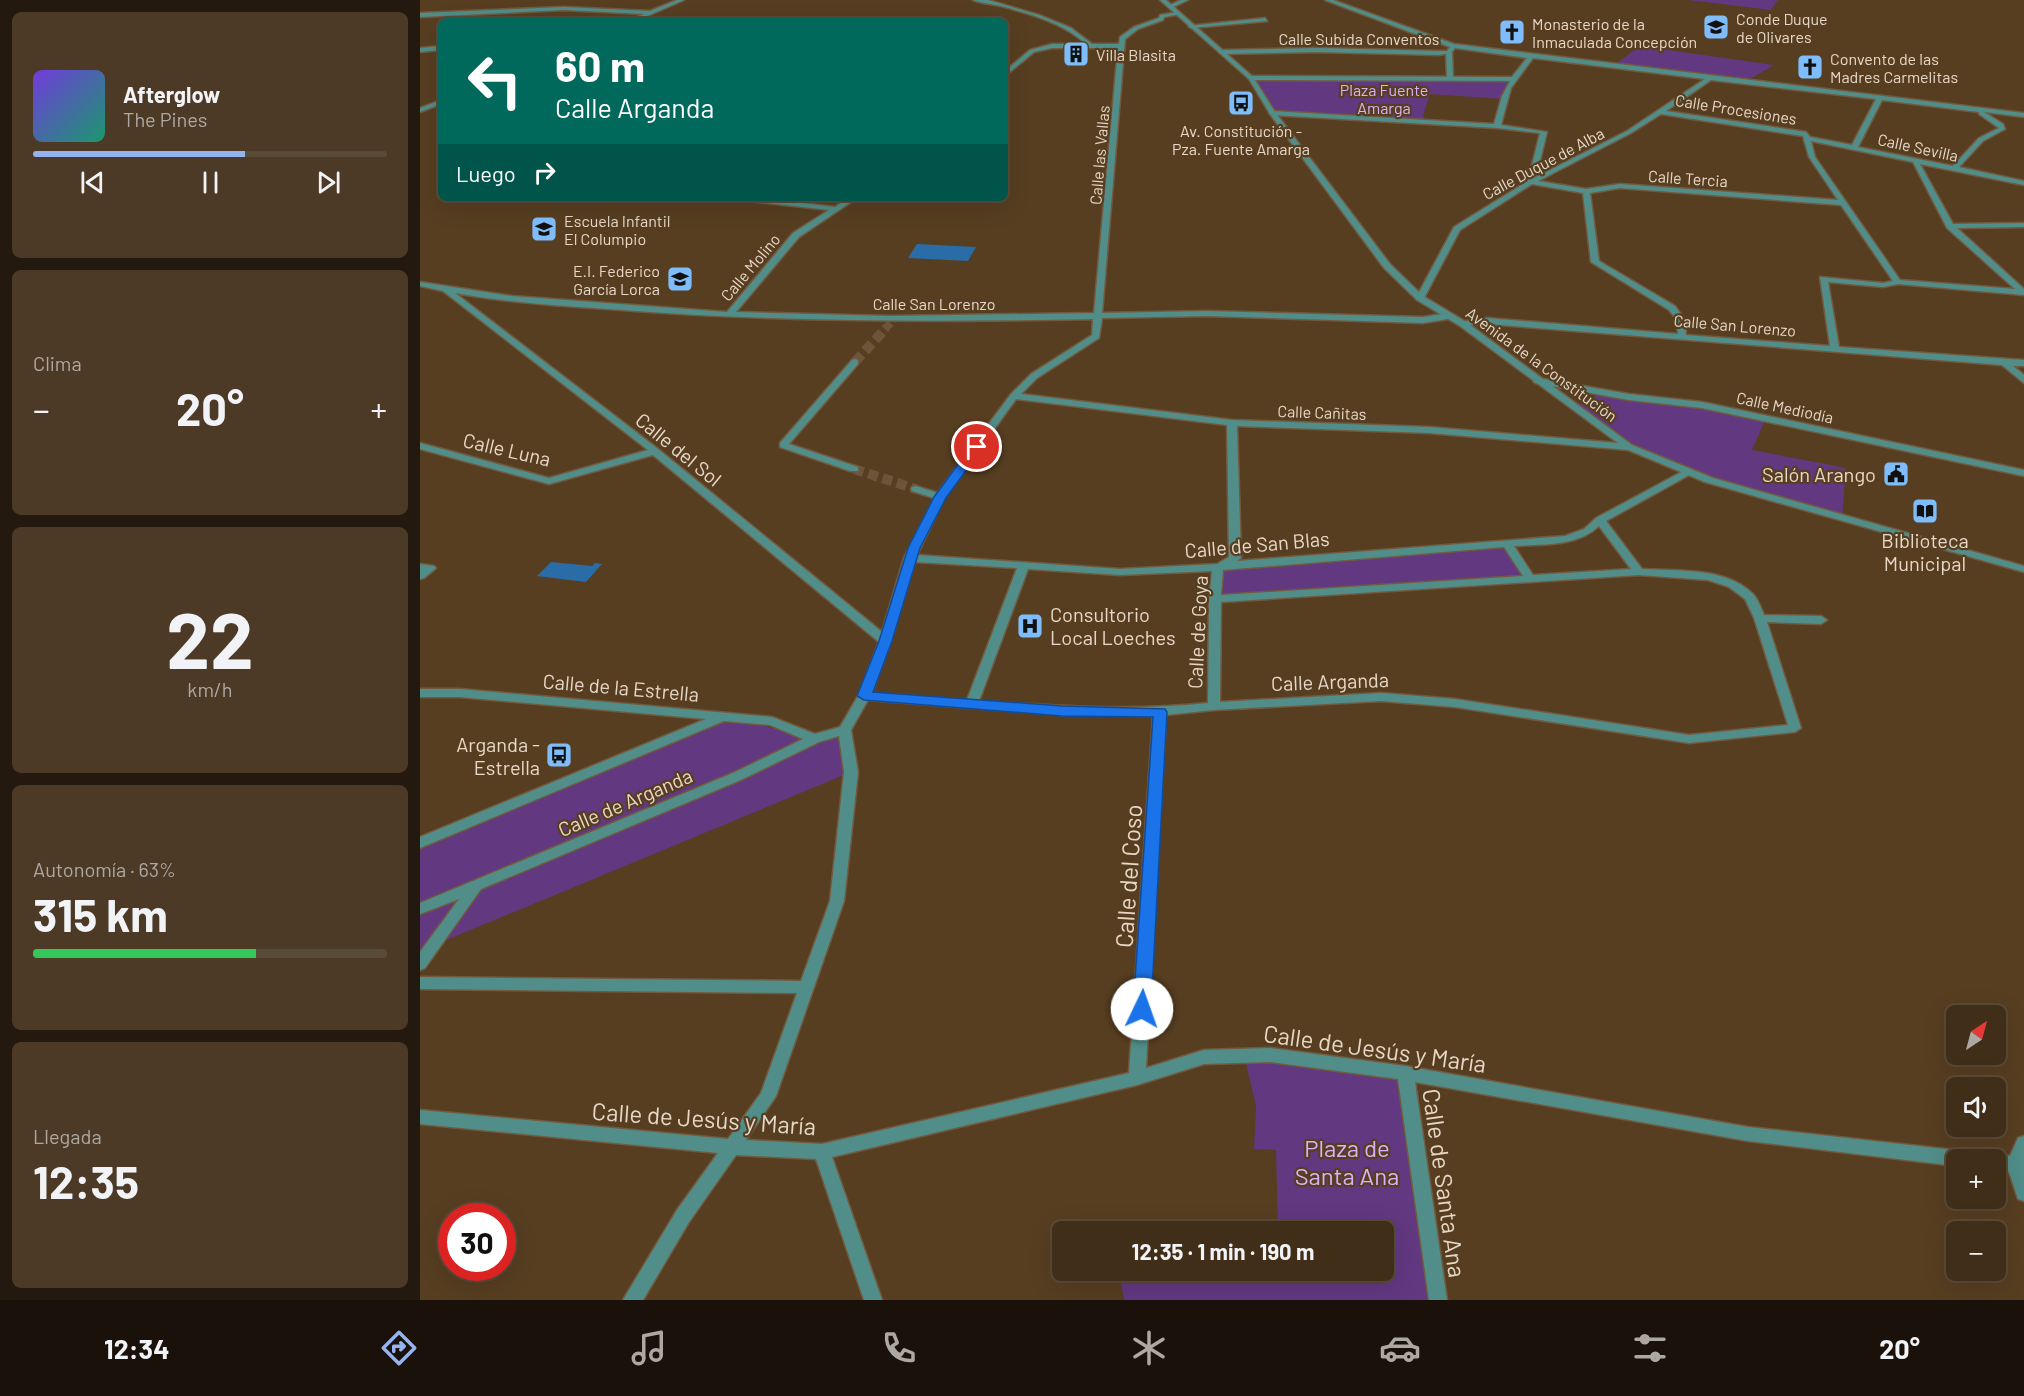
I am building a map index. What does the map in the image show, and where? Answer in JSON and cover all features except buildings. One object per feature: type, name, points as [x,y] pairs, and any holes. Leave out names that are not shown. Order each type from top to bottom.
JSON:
[{"type":"street","points":[[639,18],[681,0]]},
{"type":"street","points":[[976,0],[1007,5],[1085,38],[1090,45]]},
{"type":"street","name":"Avenida de la Constitución","points":[[1163,0],[1251,78],[1272,113],[1388,266],[1420,298],[1463,324],[1629,447],[1687,472],[1769,498],[2024,569]]},
{"type":"street","points":[[1171,6],[1185,0]]},
{"type":"street","points":[[1328,0],[1451,49],[1450,78]]},
{"type":"street","points":[[420,15],[556,8],[650,13]]},
{"type":"street","points":[[1032,51],[1052,46],[1122,42],[1136,28],[1161,19],[1162,16],[1178,14]]},
{"type":"street","points":[[1161,19],[1184,20]]},
{"type":"street","points":[[1191,26],[1265,20]]},
{"type":"street","points":[[1008,71],[1041,44],[1049,41],[1085,38],[1122,42]]},
{"type":"street","name":"Calle las Vallas","points":[[845,730],[864,696],[885,641],[910,558],[940,497],[1014,396],[1034,376],[1096,336],[1122,42]]},
{"type":"street","points":[[420,50],[438,48]]},
{"type":"street","name":"Calle Subida Conventos","points":[[1222,52],[1451,49],[2024,115]]},
{"type":"street","points":[[1497,126],[1503,99],[1512,79],[1531,57]]},
{"type":"street","points":[[1251,78],[1512,79]]},
{"type":"street","name":"Calle Duque de Alba","points":[[1420,298],[1457,229],[1531,182],[1629,132],[1708,80]]},
{"type":"street","points":[[1855,147],[1880,97]]},
{"type":"street","points":[[420,100],[438,102]]},
{"type":"street","points":[[420,110],[438,103]]},
{"type":"street","points":[[1954,169],[1981,138],[1993,130],[2002,129],[2001,124],[1974,109]]},
{"type":"street","name":"Calle Procesiones","points":[[1662,112],[1806,136]]},
{"type":"street","points":[[1272,113],[1497,126],[1544,132],[1531,182]]},
{"type":"street","points":[[1806,136],[1812,158],[1898,282]]},
{"type":"street","name":"Calle Sevilla","points":[[1806,136],[2024,183]]},
{"type":"street","points":[[1916,160],[1950,226],[2024,293]]},
{"type":"street","name":"Calle Tercia","points":[[1531,182],[1586,191],[1620,186],[1843,203]]},
{"type":"street","points":[[1586,191],[1595,262],[1672,308],[1681,320],[1682,335]]},
{"type":"street","points":[[766,201],[836,209]]},
{"type":"street","name":"Calle Molino","points":[[729,315],[796,235],[848,201]]},
{"type":"street","points":[[1950,226],[2024,225]]},
{"type":"street","points":[[1835,348],[1823,279],[1883,285],[1898,282],[2024,293]]},
{"type":"street","name":"Calle San Lorenzo","points":[[420,284],[446,290],[545,301],[729,315],[895,318],[1098,317],[1179,314],[1423,320],[1448,316]]},
{"type":"street","name":"Calle del Sol","points":[[446,290],[655,452],[885,641]]},
{"type":"street","name":"Calle San Lorenzo","points":[[1463,324],[1487,321],[2024,363]]},
{"type":"street","points":[[854,469],[783,445],[855,362]]},
{"type":"street","points":[[2005,363],[2024,380]]},
{"type":"street","name":"Calle Mediodía","points":[[1538,381],[1629,397],[1702,405],[2024,473]]},
{"type":"street","name":"Calle Cañitas","points":[[1014,396],[1232,423],[1429,430],[1629,447]]},
{"type":"street","name":"Calle de Goya","points":[[1214,706],[1215,599],[1218,567],[1235,558],[1232,423]]},
{"type":"street","name":"Calle Luna","points":[[420,446],[549,481],[655,452]]},
{"type":"street","name":"Calle de San Blas","points":[[910,558],[1120,572],[1218,567],[1567,539],[1588,531],[1600,520],[1687,472]]},
{"type":"street","points":[[916,489],[940,497]]},
{"type":"street","points":[[1600,520],[1639,572]]},
{"type":"street","points":[[1508,543],[1530,579]]},
{"type":"street","points":[[420,567],[430,568],[420,576]]},
{"type":"street","points":[[971,705],[1023,567]]},
{"type":"street","points":[[1215,599],[1639,572],[1709,577],[1733,585],[1750,597],[1760,618],[1821,620]]},
{"type":"street","name":"Calle Arganda","points":[[864,696],[1062,711],[1160,712],[1214,706],[1381,696],[1455,703],[1689,739],[1795,728],[1760,618]]},
{"type":"street","name":"Calle de la Estrella","points":[[420,693],[460,693],[772,721],[814,739]]},
{"type":"street","name":"Calle del Coso","points":[[1137,1078],[1160,712]]},
{"type":"street","name":"Calle de Arganda","points":[[420,843],[726,716]]},
{"type":"street","points":[[632,1300],[683,1216],[768,1096],[837,901],[851,772],[845,730]]},
{"type":"street","name":"Calle de Arganda","points":[[420,909],[738,776],[814,739],[845,730]]},
{"type":"street","points":[[420,964],[476,886]]},
{"type":"street","points":[[420,983],[807,987]]},
{"type":"street","name":"Calle de Jesús y María","points":[[420,1117],[732,1147],[822,1152],[1137,1078],[1204,1057],[1270,1055],[1405,1073],[1748,1134],[1946,1157]]},
{"type":"street","name":"Calle de Santa Ana","points":[[1405,1073],[1438,1300]]},
{"type":"street","points":[[2024,1143],[2016,1165],[2024,1193]]},
{"type":"street","points":[[822,1152],[873,1300]]},
{"type":"street","points":[[2006,1164],[2016,1165]]},
{"type":"green space","points":[[1688,0],[1778,0],[1771,10]]},
{"type":"green space","points":[[1640,46],[1774,65],[1748,80],[1617,63]]},
{"type":"green space","name":"Plaza Fuente Amarga","points":[[1251,78],[1512,79],[1503,99],[1430,94],[1423,116],[1427,121],[1272,113]]},
{"type":"green space","points":[[1604,392],[1702,405],[1766,418],[1752,450],[1846,468],[1842,518],[1708,479],[1665,463],[1641,451],[1574,407]]},
{"type":"green space","points":[[1507,543],[1530,579],[1215,599],[1218,567]]},
{"type":"green space","points":[[726,716],[814,739],[845,730],[851,772],[420,951],[420,840]]},
{"type":"green space","name":"Plaza de Santa Ana","points":[[1244,1055],[1405,1073],[1438,1300],[1124,1300],[1121,1281],[1394,1281],[1394,1221],[1278,1221],[1276,1150],[1254,1149],[1256,1106]]},
{"type":"water","points":[[917,244],[976,247],[968,261],[908,258]]},
{"type":"water","points":[[551,562],[592,566],[595,563],[602,564],[586,582],[537,576]]},
{"type":"tunnel","points":[[885,329],[895,318]]},
{"type":"tunnel","points":[[855,362],[886,328]]},
{"type":"tunnel","points":[[854,469],[916,489]]},
{"type":"place","name":"Conde Duque de Olivares","points":[[1716,27]]},
{"type":"place","name":"Monasterio de la Inmaculada Concepción","points":[[1512,32]]},
{"type":"place","name":"Villa Blasita","points":[[1076,54]]},
{"type":"place","name":"Convento de las Madres Carmelitas","points":[[1810,67]]},
{"type":"place","name":"Av. Constitución - Pza. Fuente Amarga","points":[[1241,103]]},
{"type":"place","name":"Escuela Infantil El Columpio","points":[[544,229]]},
{"type":"place","name":"E.I. Federico García Lorca","points":[[680,279]]},
{"type":"place","name":"Salón Arango","points":[[1896,474]]},
{"type":"place","name":"Biblioteca Municipal","points":[[1925,511]]},
{"type":"place","name":"Consultorio Local Loeches","points":[[1030,626]]},
{"type":"place","name":"Arganda - Estrella","points":[[559,755]]},
{"type":"route","points":[[977,447],[940,497],[914,548],[885,641],[864,696],[1062,711],[1160,712],[1142,1009]]}]
